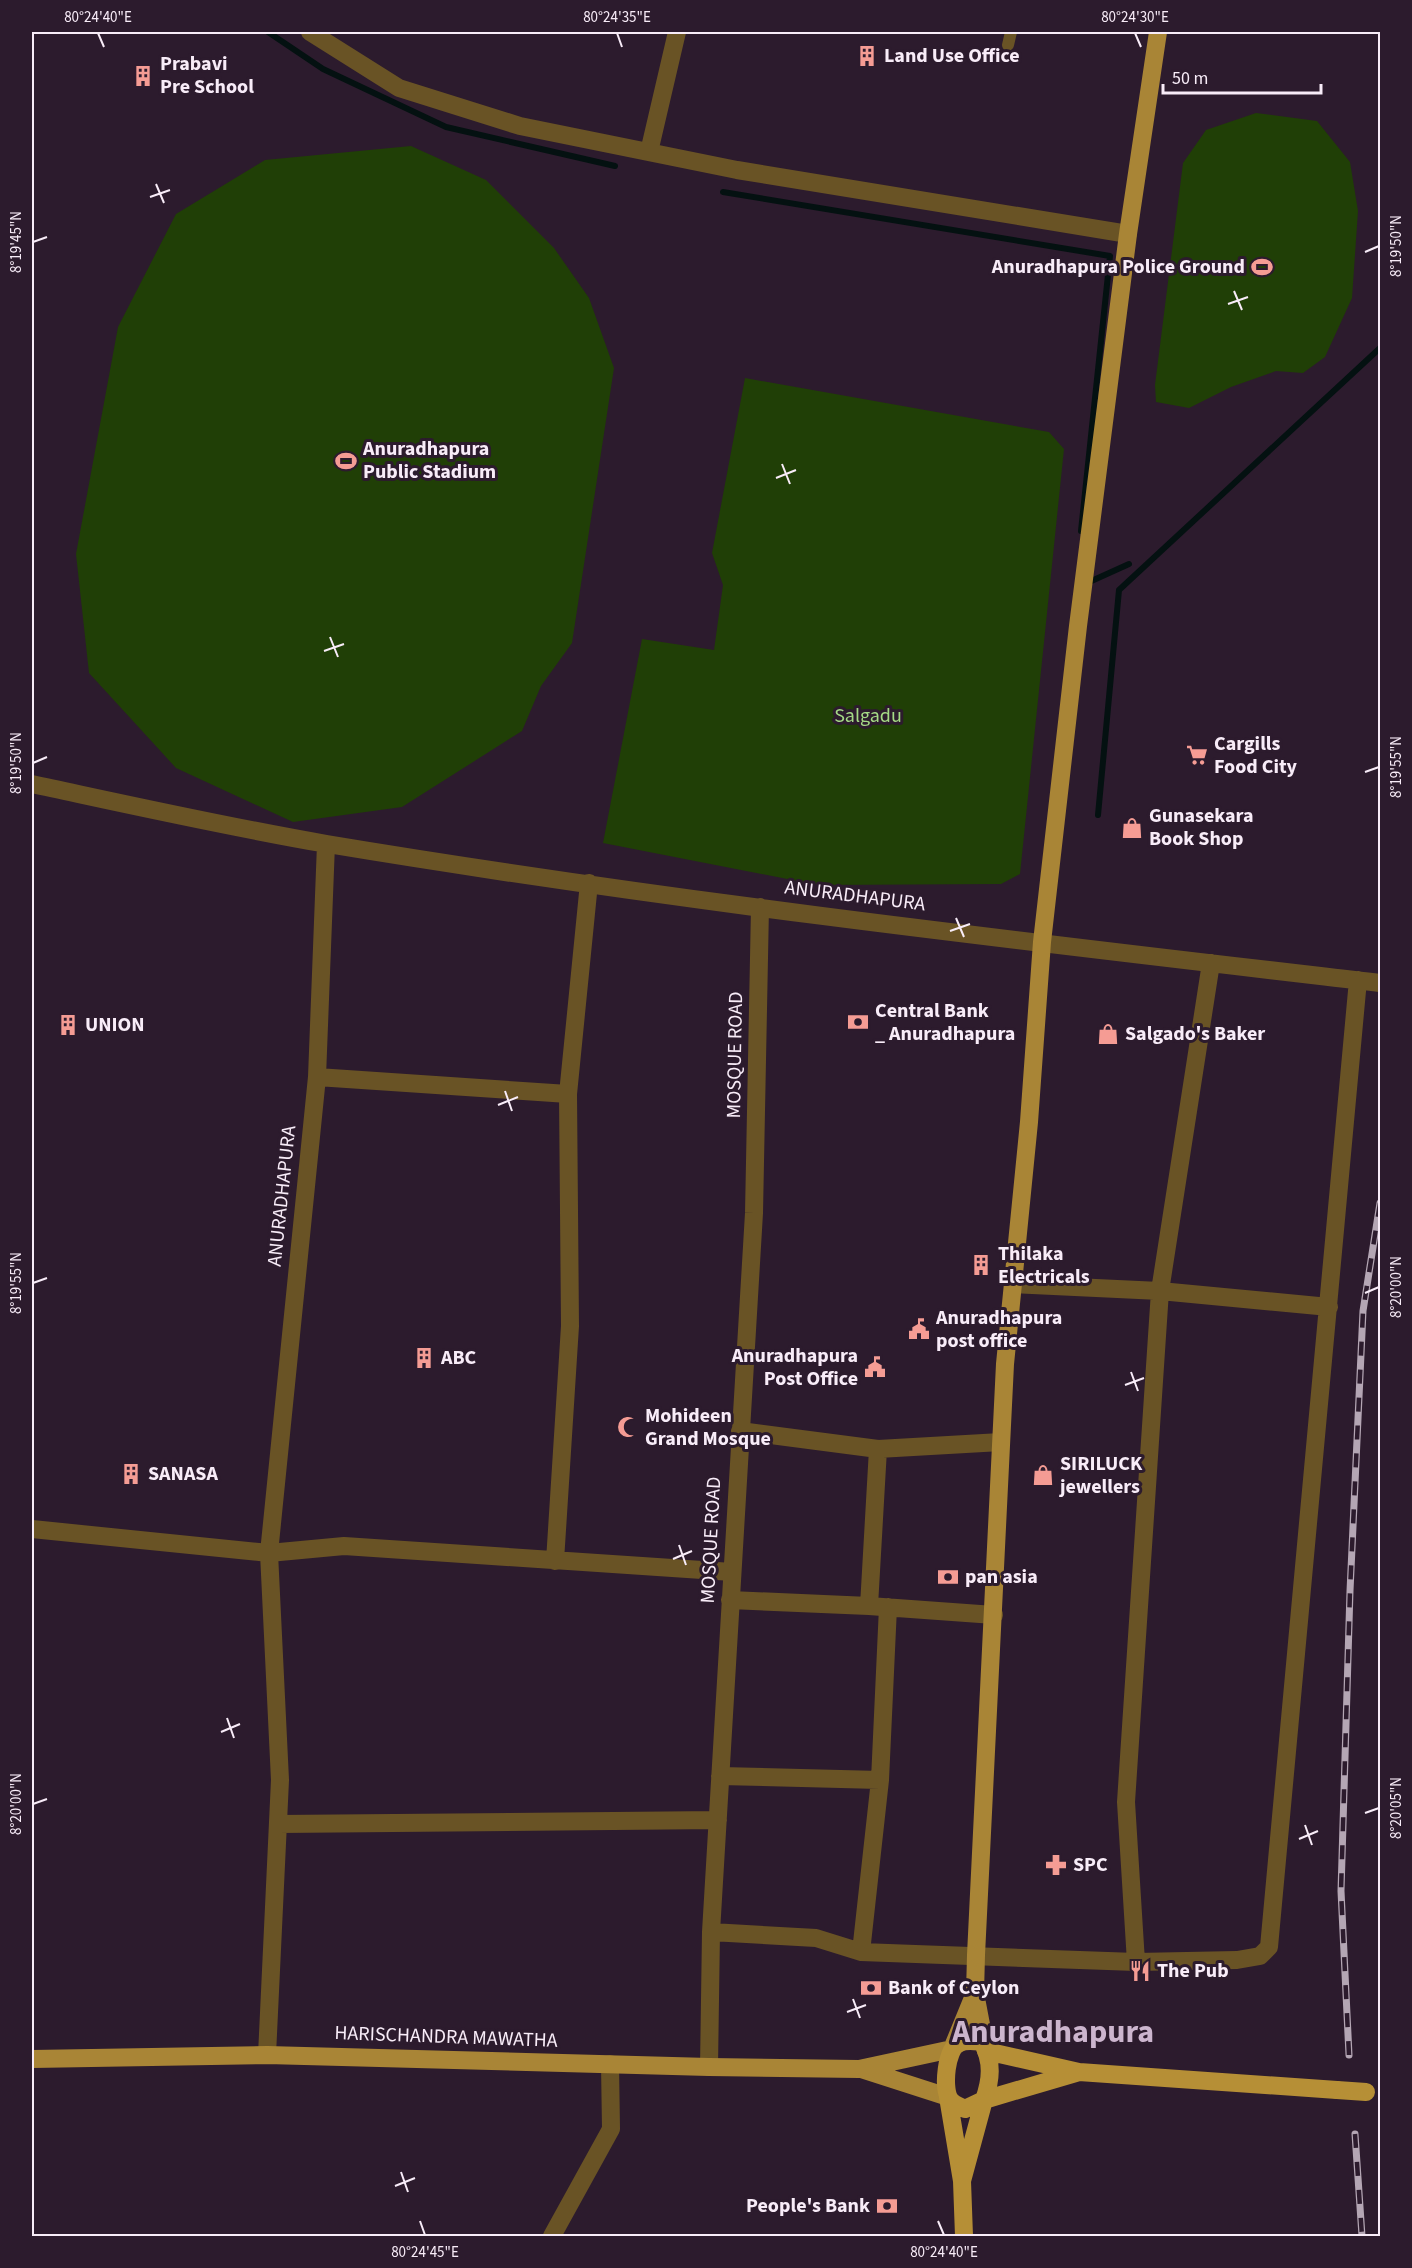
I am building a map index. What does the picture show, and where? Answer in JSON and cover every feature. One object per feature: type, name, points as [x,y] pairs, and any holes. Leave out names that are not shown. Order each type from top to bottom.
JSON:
[{"type":"highway","points":[[962,2181],[991,2076],[986,2050],[982,2042],[970,2040],[958,2043],[952,2049],[947,2073],[948,2097],[962,2181],[964,2236]]},
{"type":"highway","points":[[986,2050],[1079,2072],[1373,2092]]},
{"type":"highway","points":[[948,2097],[953,2103],[965,2109],[984,2100],[1079,2072]]},
{"type":"main road","points":[[986,2050],[975,1993],[976,1954],[1005,1364],[1029,1122],[1042,942],[1078,626],[1128,234],[1158,32]]},
{"type":"main road","points":[[952,2049],[975,1993]]},
{"type":"main road","name":"HARISCHANDRA MAWATHA","points":[[32,2059],[267,2055],[709,2067],[859,2068],[952,2049]]},
{"type":"main road","name":"HARISCHANDRA MAWATHA","points":[[859,2068],[948,2097]]},
{"type":"street","points":[[310,32],[337,39],[399,88],[520,126],[748,172],[1128,234]]},
{"type":"street","points":[[649,152],[677,32]]},
{"type":"street","name":"ANURADHAPURA","points":[[32,784],[326,843],[589,883],[760,907],[1380,983]]},
{"type":"street","name":"ANURADHAPURA","points":[[267,2055],[280,1780],[269,1553],[317,1077],[326,843]]},
{"type":"street","points":[[555,1561],[570,1326],[568,1094],[589,883]]},
{"type":"street","name":"MOSQUE ROAD","points":[[709,2067],[711,1932],[754,1213],[760,907]]},
{"type":"street","points":[[1136,1962],[1126,1802],[1160,1291],[1211,963]]},
{"type":"street","points":[[711,1932],[816,1938],[861,1952],[976,1954],[1136,1962],[1237,1960],[1260,1956],[1269,1947],[1358,980]]},
{"type":"street","points":[[317,1077],[568,1094]]},
{"type":"street","points":[[1013,1284],[1160,1291],[1329,1307]]},
{"type":"street","points":[[740,1431],[878,1449],[1001,1442]]},
{"type":"street","points":[[869,1606],[878,1449]]},
{"type":"street","points":[[32,1529],[269,1553],[344,1546],[732,1572]]},
{"type":"street","points":[[730,1600],[888,1607],[994,1615]]},
{"type":"street","points":[[861,1952],[880,1780],[888,1607]]},
{"type":"street","points":[[720,1776],[880,1780]]},
{"type":"street","points":[[278,1824],[718,1820]]},
{"type":"street","points":[[552,2236],[611,2129],[610,2064]]},
{"type":"lane","points":[[1008,45],[1011,32]]},
{"type":"green space","name":"Anuradhapura Police Ground","points":[[1256,113],[1317,121],[1350,162],[1358,211],[1352,298],[1325,357],[1303,373],[1276,371],[1231,387],[1189,408],[1156,402],[1155,385],[1183,163],[1206,130]]},
{"type":"green space","name":"Anuradhapura Public Stadium","points":[[411,146],[486,180],[554,248],[589,298],[614,368],[572,643],[541,686],[522,731],[402,807],[293,822],[176,768],[89,673],[76,554],[118,327],[176,214],[265,160]]},
{"type":"green space","name":"Salgadu","points":[[745,378],[1049,432],[1064,449],[1020,874],[1001,884],[818,885],[603,843],[642,639],[714,650],[723,585],[712,553]]},
{"type":"waterway","points":[[268,32],[323,69],[446,127],[615,166]]},
{"type":"waterway","points":[[723,192],[1110,256],[1081,531]]},
{"type":"waterway","points":[[1098,815],[1119,590],[1380,348]]},
{"type":"waterway","points":[[1087,583],[1129,564]]},
{"type":"railway","points":[[1349,2055],[1341,1891],[1350,1591],[1363,1311],[1380,1203]]},
{"type":"railway","points":[[1355,2134],[1362,2236]]},
{"type":"place","name":"Land Use Office","points":[[867,56]]},
{"type":"place","name":"Prabavi Pre School","points":[[143,76]]},
{"type":"place","name":"Anuradhapura Police Ground","points":[[1262,267]]},
{"type":"place","name":"Anuradhapura Public Stadium","points":[[346,461]]},
{"type":"place","name":"Cargills Food City","points":[[1197,755]]},
{"type":"place","name":"Gunasekara Book Shop","points":[[1132,828]]},
{"type":"place","name":"Central Bank _ Anuradhapura","points":[[858,1022]]},
{"type":"place","name":"UNION","points":[[68,1025]]},
{"type":"place","name":"Salgado's Baker","points":[[1108,1034]]},
{"type":"place","name":"Thilaka Electricals","points":[[981,1265]]},
{"type":"place","name":"Anuradhapura post office","points":[[919,1329]]},
{"type":"place","name":"ABC","points":[[424,1358]]},
{"type":"place","name":"Anuradhapura Post Office","points":[[875,1367]]},
{"type":"place","name":"Mohideen Grand Mosque","points":[[628,1427]]},
{"type":"place","name":"SANASA","points":[[131,1474]]},
{"type":"place","name":"SIRILUCK jewellers","points":[[1043,1475]]},
{"type":"place","name":"pan asia","points":[[948,1577]]},
{"type":"place","name":"SPC","points":[[1056,1865]]},
{"type":"place","name":"The Pub","points":[[1140,1971]]},
{"type":"place","name":"Bank of Ceylon","points":[[871,1988]]},
{"type":"place","name":"People's Bank","points":[[887,2206]]},
{"type":"district","name":"Anuradhapura","points":[[1053,2032]]}]
